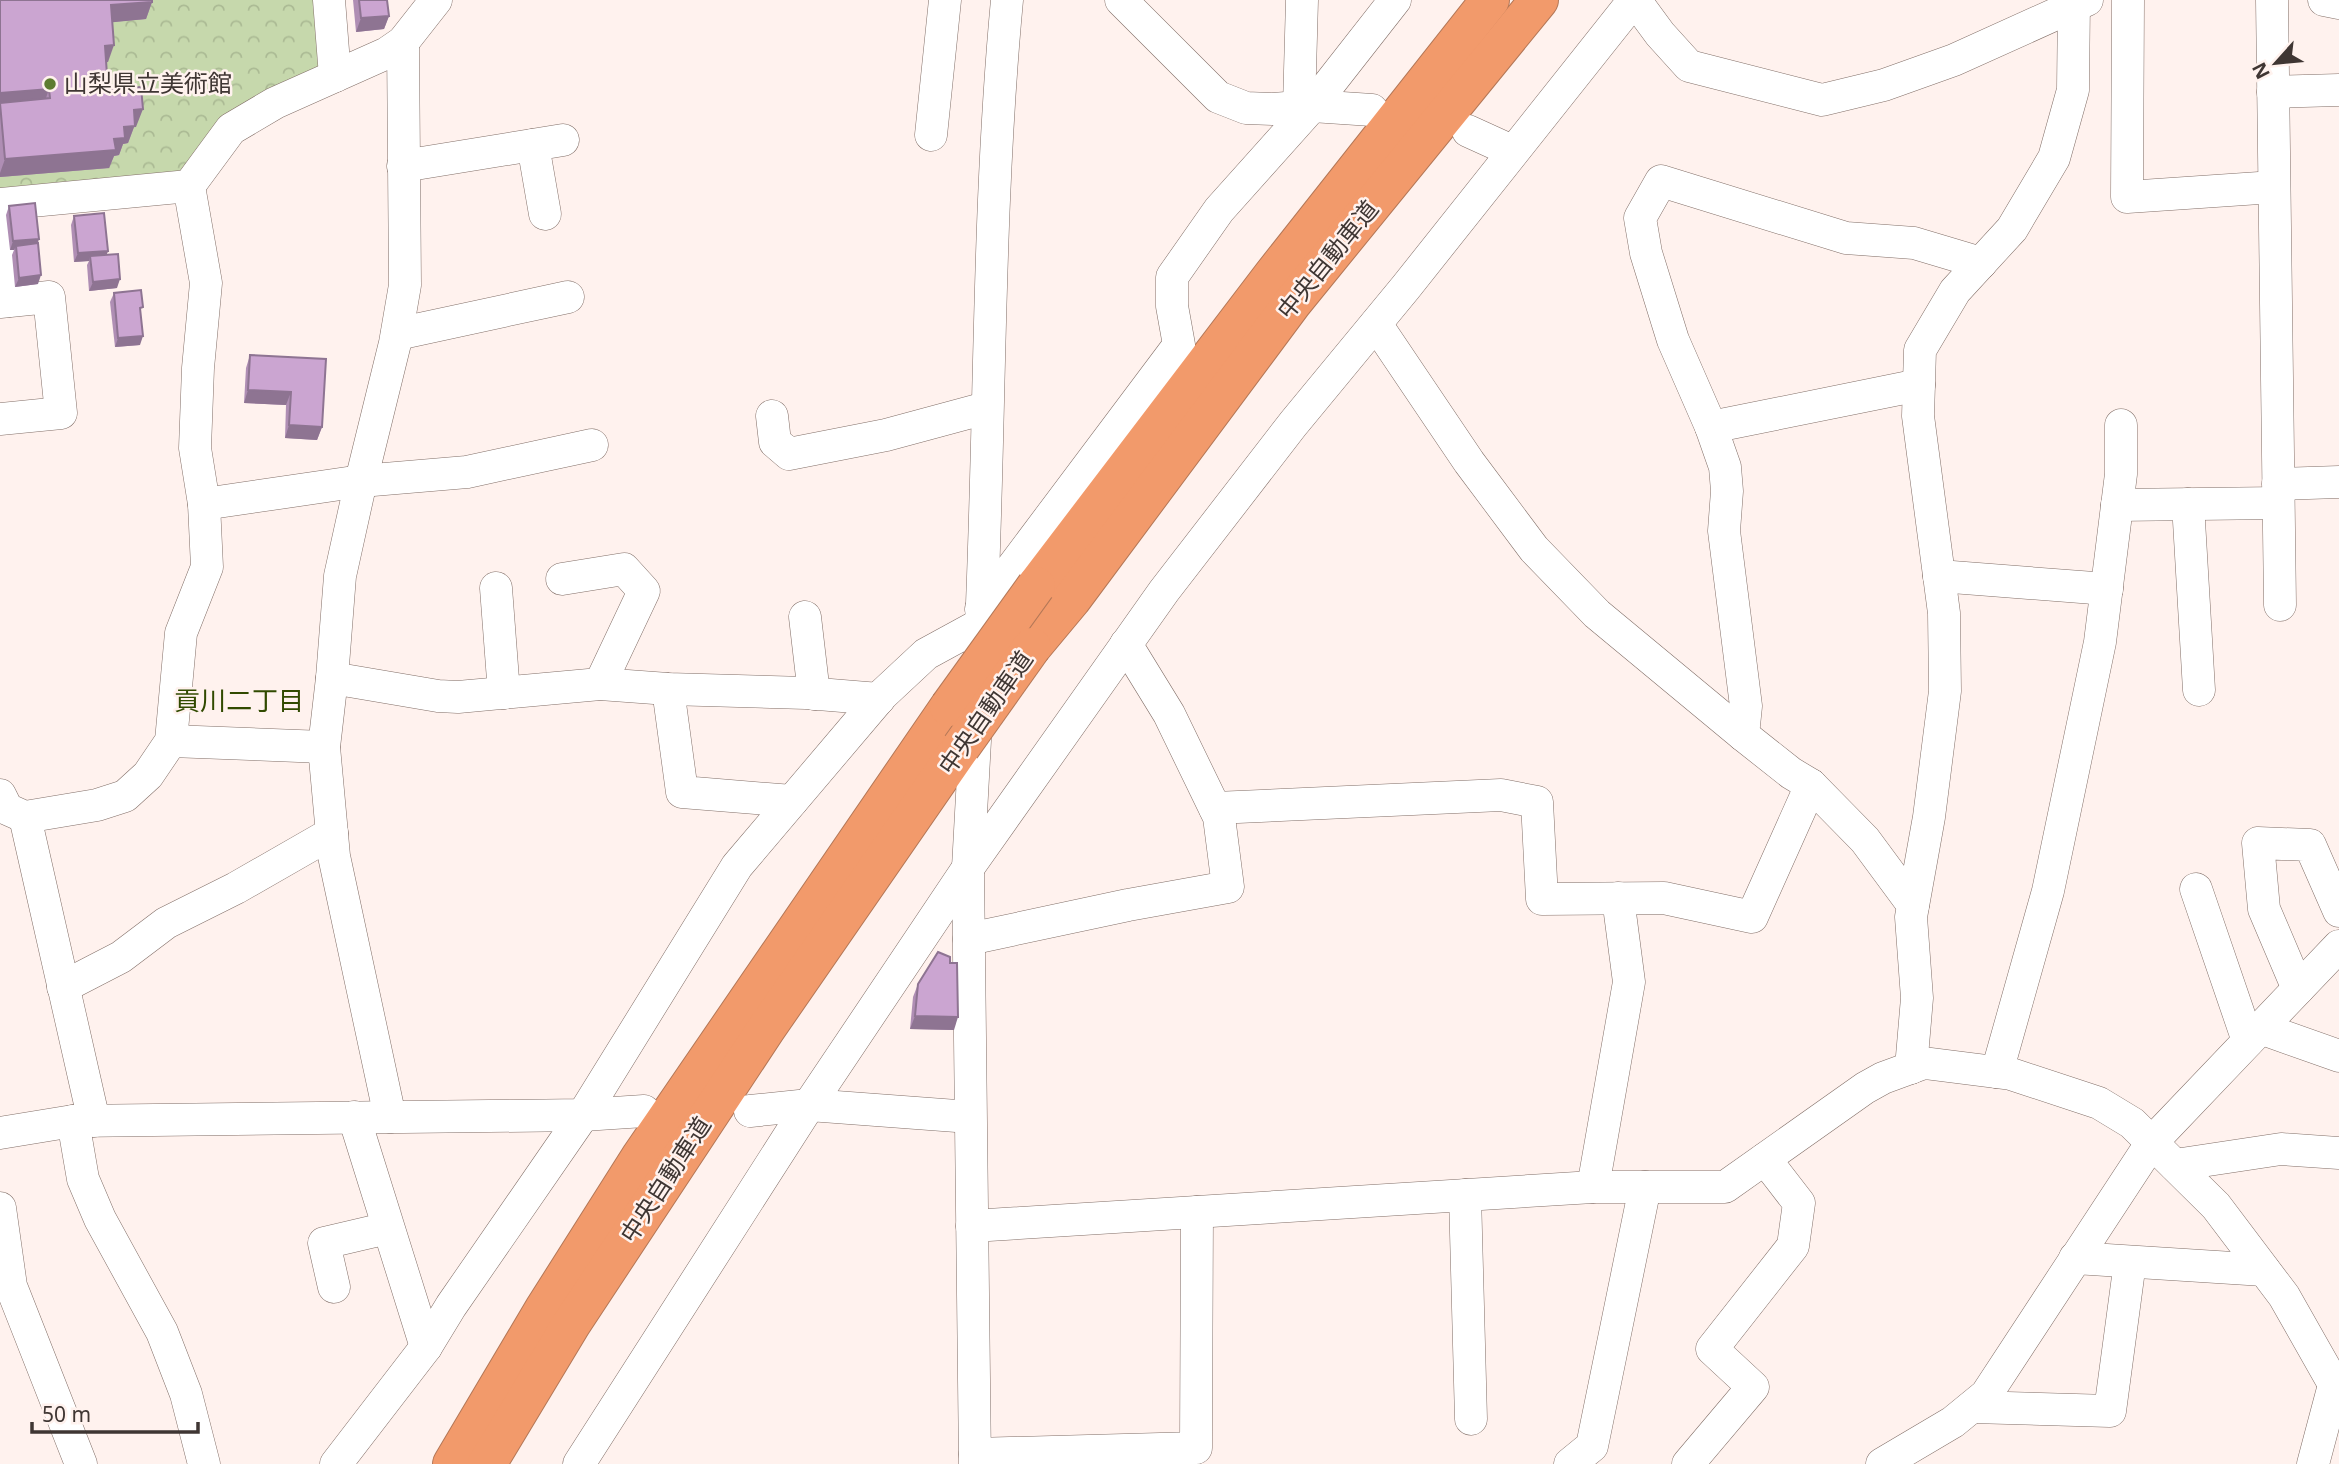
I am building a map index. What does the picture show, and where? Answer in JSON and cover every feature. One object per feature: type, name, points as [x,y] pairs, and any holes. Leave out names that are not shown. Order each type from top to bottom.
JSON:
[{"type":"highway","name":"中央自動車道","points":[[452,1464],[544,1309],[641,1156],[949,707],[1037,586],[1272,276],[1490,0]]},
{"type":"highway","name":"中央自動車道","points":[[487,1464],[572,1323],[758,1040],[1032,647],[1072,599],[1293,302],[1539,0]]},
{"type":"street","points":[[329,0],[335,76]]},
{"type":"street","points":[[931,135],[946,0]]},
{"type":"street","points":[[1007,0],[986,408],[985,545],[968,868],[975,1459],[1196,1448],[1197,1212]]},
{"type":"street","points":[[1122,0],[1218,97],[1246,108],[1305,106],[1372,110]]},
{"type":"street","points":[[1302,0],[1305,106]]},
{"type":"street","points":[[336,1464],[426,1348],[458,1295],[583,1115],[737,866],[879,699],[926,654],[981,617],[1180,345],[1172,306],[1172,277],[1219,210],[1395,0]]},
{"type":"street","points":[[579,1464],[809,1105],[968,868],[1164,591],[1285,435],[1635,0],[1660,34],[1689,66],[1822,100],[1884,85],[1954,60],[2079,2],[2073,90],[2054,158],[2012,229],[1955,291],[1920,350],[1918,416],[1944,613],[1945,691],[1929,817],[1911,917],[1917,998],[1911,1068]]},
{"type":"street","points":[[2128,0],[2127,197],[2274,187]]},
{"type":"street","points":[[2272,0],[2280,605]]},
{"type":"street","points":[[2324,0],[2339,4]]},
{"type":"street","points":[[0,795],[6,809],[25,817],[97,805],[125,796],[148,775],[172,741],[181,633],[207,567],[204,504],[195,448],[198,368],[206,283],[189,186],[231,129],[275,103],[387,53],[415,16]]},
{"type":"street","points":[[390,1116],[334,856],[324,747],[340,576],[397,334],[405,285],[406,207],[403,166],[415,16]]},
{"type":"street","points":[[2273,92],[2339,90]]},
{"type":"street","points":[[1468,131],[1513,151]]},
{"type":"street","points":[[403,166],[548,142],[545,214]]},
{"type":"street","points":[[1743,735],[1746,706],[1724,531],[1725,467],[1711,427],[1673,340],[1646,253],[1640,218],[1661,181],[1846,238],[1914,243],[1981,263]]},
{"type":"street","points":[[0,204],[189,186]]},
{"type":"street","points":[[0,222],[4,301],[48,297],[61,413],[0,419]]},
{"type":"street","points":[[397,334],[568,297]]},
{"type":"street","points":[[1376,324],[1469,462],[1534,549],[1597,614],[1743,735],[1791,773],[1811,785],[1865,840],[1913,905]]},
{"type":"street","points":[[1711,427],[1919,385]]},
{"type":"street","points":[[772,416],[775,442],[789,454],[886,435],[986,408]]},
{"type":"street","points":[[1997,1072],[2048,891],[2100,642],[2121,474],[2121,425]]},
{"type":"street","points":[[204,504],[361,481],[467,472],[592,445]]},
{"type":"street","points":[[2117,505],[2188,504],[2339,482]]},
{"type":"street","points":[[2188,504],[2199,690]]},
{"type":"street","points":[[562,579],[624,569],[644,591],[600,684]]},
{"type":"street","points":[[1939,576],[2107,589]]},
{"type":"street","points":[[496,587],[504,693]]},
{"type":"street","points":[[805,617],[814,694]]},
{"type":"street","points":[[969,939],[1228,887],[1220,817],[1169,714],[1126,644]]},
{"type":"street","points":[[332,678],[458,697],[600,684],[879,699]]},
{"type":"street","points":[[668,689],[682,792],[792,801]]},
{"type":"street","points":[[172,741],[324,747]]},
{"type":"street","points":[[1215,808],[1500,795],[1536,802],[1542,899],[1664,898],[1752,917],[1811,785]]},
{"type":"street","points":[[25,817],[63,987],[83,1121],[83,1179],[100,1219],[162,1332],[186,1394],[204,1464]]},
{"type":"street","points":[[63,987],[121,957],[166,923],[236,888],[332,833]]},
{"type":"street","points":[[2298,989],[2264,909],[2258,843],[2310,845],[2339,911]]},
{"type":"street","points":[[2196,889],[2254,1035]]},
{"type":"street","points":[[1594,1187],[1629,982],[1618,898]]},
{"type":"street","points":[[1899,1459],[1954,1422],[1986,1395],[2152,1142],[2339,946]]},
{"type":"street","points":[[2254,1035],[2339,1056]]},
{"type":"street","points":[[972,1226],[1594,1187],[1725,1187],[1883,1077],[1924,1063],[1997,1072],[2063,1090],[2099,1104],[2132,1123],[2216,1206],[2284,1296],[2337,1389],[2313,1464]]},
{"type":"street","points":[[750,1111],[809,1105],[970,1117]]},
{"type":"street","points":[[0,1133],[83,1121],[583,1115],[644,1111]]},
{"type":"street","points":[[354,1117],[426,1348]]},
{"type":"street","points":[[2175,1165],[2281,1149],[2339,1153]]},
{"type":"street","points":[[1688,1464],[1753,1387],[1712,1349],[1793,1247],[1799,1203],[1765,1159]]},
{"type":"street","points":[[1581,1461],[1592,1446],[1645,1187]]},
{"type":"street","points":[[1465,1195],[1471,1419]]},
{"type":"street","points":[[0,1208],[11,1286],[81,1464]]},
{"type":"street","points":[[334,1287],[324,1243],[388,1228]]},
{"type":"street","points":[[2075,1258],[2264,1270]]},
{"type":"street","points":[[1972,1407],[2110,1411],[2130,1262]]},
{"type":"green space","points":[[0,0],[319,0],[325,67],[185,171],[0,189]]},
{"type":"building","name":"山梨県立美術館","points":[[0,0],[152,0],[111,5],[114,45],[105,46],[108,89],[141,87],[143,109],[134,110],[135,126],[124,127],[125,138],[114,139],[116,150],[5,159],[0,103],[50,98],[49,89],[0,93]]},
{"type":"building","points":[[359,0],[387,0],[389,16],[361,18]]},
{"type":"building","points":[[35,203],[39,239],[13,241],[9,206]]},
{"type":"building","points":[[104,213],[108,251],[78,253],[74,216]]},
{"type":"building","points":[[38,243],[41,275],[19,278],[16,246]]},
{"type":"building","points":[[118,254],[120,279],[93,282],[90,256]]},
{"type":"building","points":[[141,290],[143,336],[118,338],[114,293]]},
{"type":"building","points":[[250,355],[326,359],[322,427],[289,425],[291,392],[248,390]]},
{"type":"building","points":[[938,952],[950,957],[950,963],[957,963],[958,1017],[915,1016],[918,984]]},
{"type":"place","name":"山梨県立美術館","points":[[50,84]]},
{"type":"district","name":"貢川二丁目","points":[[239,701]]}]
